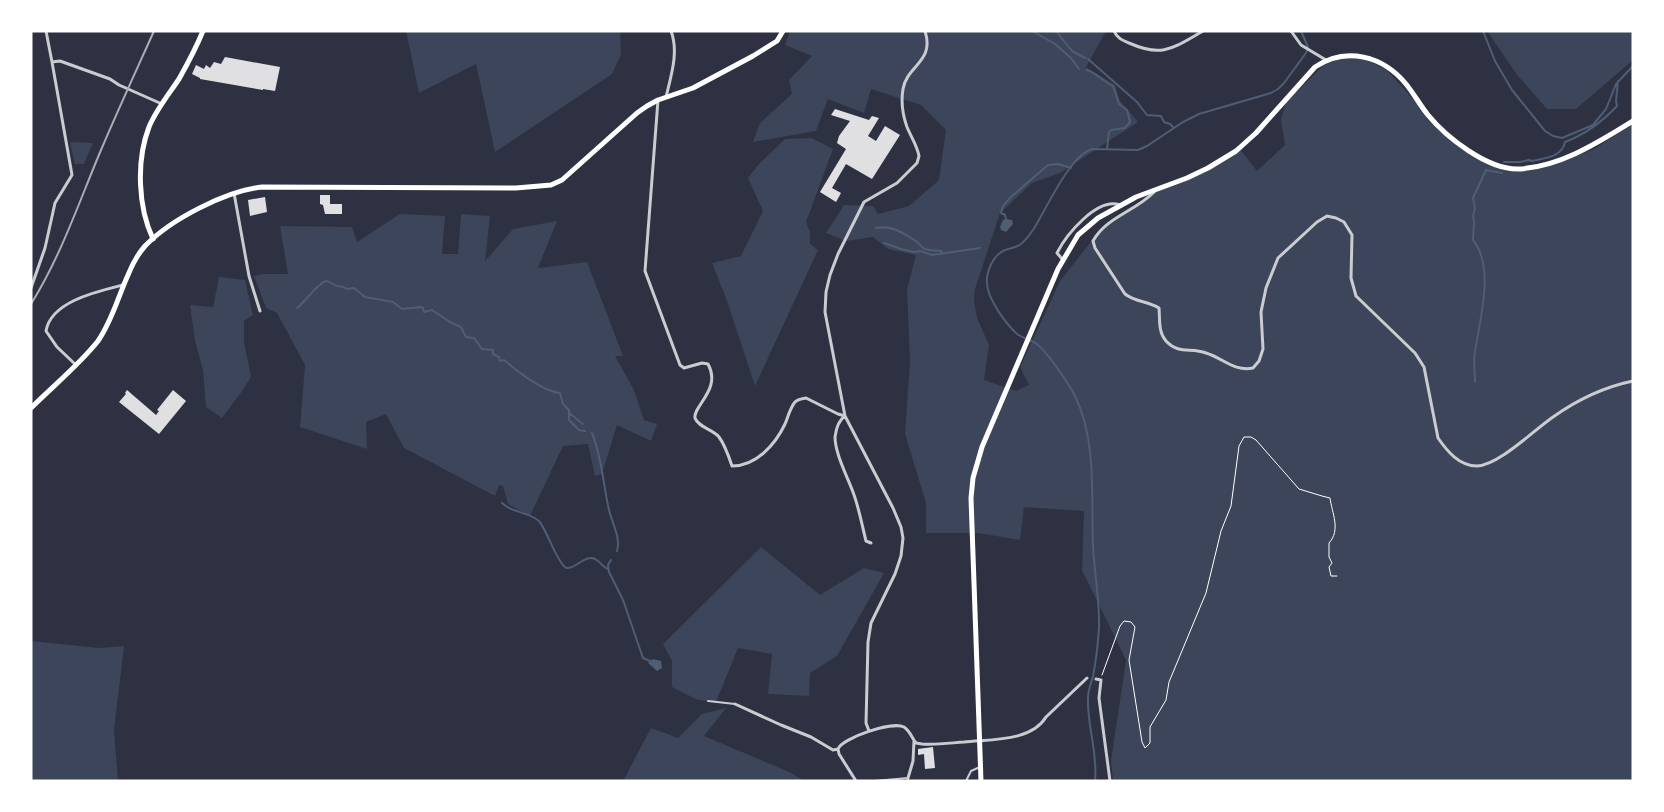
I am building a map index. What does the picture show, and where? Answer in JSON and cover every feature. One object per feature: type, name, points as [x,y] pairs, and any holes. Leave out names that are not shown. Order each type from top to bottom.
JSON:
[{"type":"main road","points":[[153,239],[146,225],[141,201],[142,164],[145,143],[149,127],[186,66],[203,31]]},
{"type":"main road","points":[[31,408],[76,365],[100,337],[111,318],[124,285],[144,247],[184,218],[234,192],[270,186],[516,188],[551,185],[572,172],[646,106],[693,88],[760,52],[777,41],[784,31]]},
{"type":"main road","points":[[981,781],[972,487],[976,464],[1063,260],[1083,230],[1120,205],[1194,175],[1223,160],[1256,133],[1310,71],[1326,60],[1340,56],[1354,55],[1367,57],[1383,64],[1404,81],[1428,115],[1440,128],[1476,155],[1502,167],[1525,168],[1567,157],[1633,121]]},
{"type":"street","points":[[31,288],[45,248],[55,203],[72,176],[46,31]]},
{"type":"street","points":[[666,98],[674,56],[674,40],[671,31]]},
{"type":"street","points":[[869,731],[866,723],[868,642],[871,623],[895,574],[901,556],[903,538],[901,526],[893,508],[845,416],[825,312],[826,292],[838,254],[864,202],[898,182],[917,163],[918,150],[904,115],[903,87],[926,55],[928,42],[925,31]]},
{"type":"street","points":[[1114,31],[1120,39],[1146,49],[1159,51],[1176,46],[1203,31]]},
{"type":"street","points":[[1291,31],[1304,48],[1326,60]]},
{"type":"street","points":[[52,62],[60,61],[110,79],[162,104]]},
{"type":"street","points":[[658,100],[645,271],[680,365],[684,368],[702,363],[708,364],[711,370],[711,379],[706,397],[696,411],[695,417],[698,422],[718,436],[732,466],[739,466],[748,463],[770,447],[781,432],[793,404],[800,399],[806,398],[845,416]]},
{"type":"street","points":[[1155,190],[1148,198],[1107,224],[1093,241],[1095,248],[1125,294],[1131,299],[1150,303],[1159,308],[1160,331],[1165,340],[1176,349],[1205,352],[1234,367],[1253,368],[1263,349],[1261,312],[1266,288],[1278,258],[1317,222],[1327,216],[1344,222],[1352,234],[1351,278],[1356,296],[1415,353],[1424,367],[1438,438],[1444,447],[1458,460],[1477,466],[1489,463],[1502,456],[1553,417],[1584,397],[1623,383],[1633,382]]},
{"type":"street","points":[[234,192],[249,276],[260,311]]},
{"type":"street","points":[[1063,260],[1057,253],[1070,232],[1093,211],[1110,203],[1120,205]]},
{"type":"street","points":[[76,365],[57,347],[46,331],[48,323],[57,313],[73,301],[124,285]]},
{"type":"street","points":[[845,416],[841,419],[837,428],[835,436],[837,447],[857,504],[866,542],[871,543]]},
{"type":"street","points":[[856,781],[839,754],[838,749],[841,744],[869,731],[902,726],[909,731],[916,743],[922,744],[1005,739],[1035,729],[1087,678]]},
{"type":"street","points":[[1098,680],[1110,781]]},
{"type":"street","points":[[735,704],[811,737],[833,750],[838,749]]},
{"type":"street","points":[[908,779],[913,761],[914,740]]},
{"type":"lane","points":[[708,701],[735,704]]},
{"type":"lane","points":[[966,781],[971,771],[980,767]]},
{"type":"lane","points":[[874,781],[908,779]]},
{"type":"path","points":[[1098,680],[1111,654],[1120,626],[1124,621],[1131,622],[1135,627],[1130,660],[1140,733],[1144,748],[1150,743],[1150,727],[1166,700],[1169,682],[1206,593],[1221,531],[1230,506],[1239,446],[1244,437],[1250,436],[1256,440],[1299,489],[1330,498],[1336,530],[1334,538],[1329,543],[1329,558],[1332,563],[1329,567],[1331,576],[1337,576]]},
{"type":"shaded area","points":[[406,31],[620,31],[621,55],[612,74],[495,152],[476,64],[419,93]]},
{"type":"shaded area","points":[[790,31],[1106,31],[1086,67],[1115,85],[1120,101],[1138,122],[1060,173],[1032,183],[1000,213],[975,289],[974,300],[977,318],[989,345],[984,380],[1016,391],[1029,385],[1020,367],[1060,281],[1105,224],[1161,188],[1209,167],[1240,149],[1257,171],[1285,145],[1281,120],[1286,102],[1323,66],[1335,59],[1363,59],[1386,69],[1464,150],[1485,163],[1504,170],[1516,172],[1557,164],[1594,149],[1633,124],[1633,781],[1113,781],[1111,761],[1126,660],[1082,570],[1084,511],[1024,507],[1020,540],[978,533],[926,533],[926,503],[905,434],[910,361],[907,289],[916,255],[888,249],[873,237],[846,241],[826,233],[844,205],[873,206],[878,214],[909,206],[939,180],[946,130],[921,105],[871,89],[864,113],[828,99],[816,131],[753,142],[760,123],[792,94],[789,80],[812,56],[785,45]]},
{"type":"shaded area","points":[[1487,31],[1633,31],[1633,60],[1576,109],[1547,109],[1518,76]]},
{"type":"shaded area","points":[[812,138],[833,149],[806,222],[810,232],[810,244],[818,250],[755,386],[726,298],[712,263],[741,256],[763,211],[748,178],[759,164],[785,139]]},
{"type":"shaded area","points":[[70,142],[93,143],[84,164],[75,164]]},
{"type":"shaded area","points":[[400,214],[445,216],[442,254],[458,254],[461,214],[490,216],[485,261],[513,229],[557,221],[538,268],[587,262],[623,356],[615,356],[634,390],[644,420],[657,424],[651,441],[617,425],[602,474],[595,476],[588,444],[563,446],[530,516],[508,504],[503,486],[499,485],[495,496],[404,448],[386,414],[366,422],[367,449],[300,427],[305,365],[277,313],[266,308],[254,276],[288,274],[280,226],[352,227],[357,242]]},
{"type":"shaded area","points":[[1003,220],[1012,220],[1013,224],[1006,232],[1001,230],[1000,227]]},
{"type":"shaded area","points":[[219,277],[245,280],[253,315],[244,321],[244,342],[251,377],[222,418],[206,407],[203,370],[195,341],[190,305],[213,307]]},
{"type":"shaded area","points":[[761,547],[820,595],[864,568],[884,573],[837,656],[810,673],[809,696],[768,694],[772,654],[738,648],[716,702],[698,700],[672,687],[672,661],[663,644]]},
{"type":"shaded area","points":[[31,641],[99,648],[124,646],[114,730],[118,781],[31,781]]},
{"type":"shaded area","points":[[653,659],[661,661],[662,668],[657,671],[648,663]]},
{"type":"shaded area","points":[[726,708],[704,736],[787,771],[805,781],[623,781],[651,728],[678,738],[702,714]]},
{"type":"building","points":[[225,57],[280,67],[275,91],[200,79],[192,74],[196,65],[204,69],[206,65],[210,68],[214,62],[221,64]]},
{"type":"building","points":[[835,109],[869,120],[872,116],[879,118],[868,136],[876,141],[885,126],[900,135],[872,179],[846,164],[832,188],[841,193],[836,202],[820,192],[846,149],[837,143],[839,136],[850,121],[831,115]]},
{"type":"building","points":[[320,195],[330,195],[330,204],[342,204],[342,214],[325,214],[323,205],[320,204]]},
{"type":"building","points":[[265,197],[267,212],[250,216],[248,200]]},
{"type":"building","points":[[127,390],[156,415],[159,411],[157,410],[173,390],[186,401],[159,434],[119,402]]},
{"type":"building","points":[[933,747],[935,768],[925,769],[924,754],[918,755],[918,749]]},
{"type":"waterway","points":[[1032,31],[1055,44],[1071,58],[1079,69]]},
{"type":"waterway","points":[[1056,31],[1072,51],[1085,58]]},
{"type":"waterway","points":[[1095,781],[1096,771],[1089,719],[1088,692],[1096,658],[1099,618],[1093,545],[1092,469],[1087,431],[1075,396],[1052,361],[1037,344],[1017,334],[998,310],[988,289],[988,274],[993,260],[999,253],[1023,243],[1033,230],[1067,172],[1083,154],[1092,149],[1138,150],[1199,114],[1271,93],[1284,83],[1306,53],[1308,47],[1301,31]]},
{"type":"waterway","points":[[1483,31],[1495,61],[1512,90],[1545,131],[1553,136],[1562,138],[1593,125],[1606,109],[1616,84],[1633,66]]},
{"type":"waterway","points":[[1088,59],[1137,102],[1147,115],[1161,116],[1164,122],[1174,128]]},
{"type":"waterway","points":[[1087,70],[1113,86],[1119,104],[1127,110],[1130,122],[1125,128],[1109,132],[1107,149]]},
{"type":"waterway","points":[[1504,162],[1532,161],[1557,154],[1565,142],[1593,127],[1617,106],[1618,81]]},
{"type":"waterway","points":[[1006,219],[1005,215],[1001,213],[1003,206],[1048,165],[1058,164],[1071,168]]},
{"type":"waterway","points":[[1475,382],[1474,355],[1485,279],[1480,251],[1473,240],[1475,208],[1473,198],[1486,170],[1502,173]]},
{"type":"waterway","points":[[876,228],[882,227],[897,230],[916,241],[925,249],[942,252]]},
{"type":"waterway","points":[[884,243],[901,249],[914,252],[920,251],[932,255],[980,248]]},
{"type":"waterway","points":[[297,308],[326,281],[347,289],[354,288],[365,297],[393,302],[402,309],[421,307],[424,312],[432,310],[461,327],[466,337],[474,338],[482,349],[493,350],[493,354],[499,357],[500,361],[504,360],[538,385],[560,393],[563,404],[569,410],[569,420],[579,430],[585,431]]},
{"type":"waterway","points":[[569,413],[583,424]]},
{"type":"waterway","points":[[592,433],[600,461],[609,510],[617,536],[617,551]]},
{"type":"waterway","points":[[502,503],[539,521],[559,559],[566,568],[573,567],[585,559],[592,558],[608,569]]},
{"type":"waterway","points":[[611,560],[608,565],[609,572],[623,600],[643,658],[650,661]]},
{"type":"railway","points":[[31,304],[61,248],[107,135],[154,31]]}]
